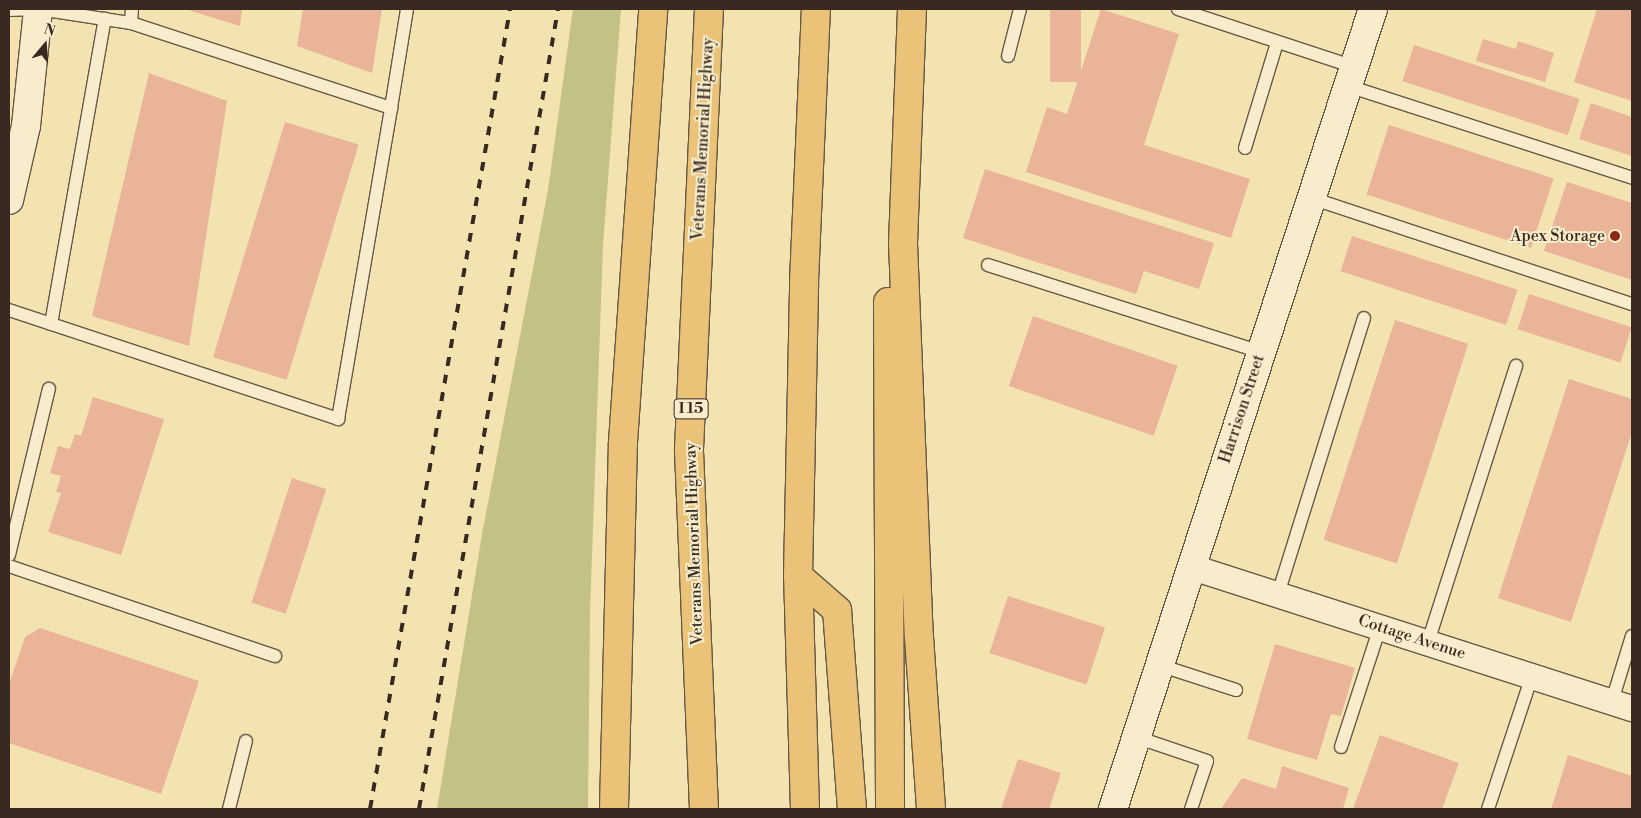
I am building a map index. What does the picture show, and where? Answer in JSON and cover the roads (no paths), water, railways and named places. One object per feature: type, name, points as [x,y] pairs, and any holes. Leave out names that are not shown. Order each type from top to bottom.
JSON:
[{"type":"highway","points":[[614,809],[623,442],[653,9]]},
{"type":"highway","name":"Veterans Memorial Highway","points":[[704,809],[689,449],[709,9]]},
{"type":"highway","points":[[805,809],[798,576],[804,282],[816,9]]},
{"type":"highway","points":[[912,9],[903,243],[919,627],[931,809]]},
{"type":"highway","points":[[890,809],[888,189],[907,120]]},
{"type":"highway","points":[[798,576],[837,610],[852,809]]},
{"type":"street","points":[[9,200],[26,126],[37,9]]},
{"type":"street","name":"Harrison Street","points":[[1113,809],[1373,9]]},
{"type":"street","name":"Cottage Avenue","points":[[1192,566],[1622,704]]},
{"type":"lane","points":[[9,10],[37,9],[131,23],[391,108]]},
{"type":"lane","points":[[131,23],[132,9]]},
{"type":"lane","points":[[9,310],[338,419],[407,9]]},
{"type":"lane","points":[[1008,56],[1020,9]]},
{"type":"lane","points":[[1178,9],[1277,44],[1351,77],[1632,178]]},
{"type":"lane","points":[[51,324],[105,19]]},
{"type":"lane","points":[[1245,148],[1277,44]]},
{"type":"lane","points":[[1311,198],[1632,304]]},
{"type":"lane","points":[[988,265],[1261,352]]},
{"type":"lane","points":[[1278,594],[1364,318]]},
{"type":"lane","points":[[1428,642],[1516,366]]},
{"type":"lane","points":[[9,554],[13,518],[49,390]]},
{"type":"lane","points":[[9,566],[275,656]]},
{"type":"lane","points":[[1340,748],[1380,627]]},
{"type":"lane","points":[[1622,704],[1632,636]]},
{"type":"lane","points":[[1159,665],[1236,690]]},
{"type":"lane","points":[[1488,809],[1532,676]]},
{"type":"lane","points":[[1136,737],[1207,762],[1192,809]]},
{"type":"lane","points":[[229,809],[246,741]]},
{"type":"railway","points":[[370,809],[510,9]]},
{"type":"railway","points":[[419,809],[558,9]]},
{"type":"place","name":"Apex Storage","points":[[1615,236]]}]
